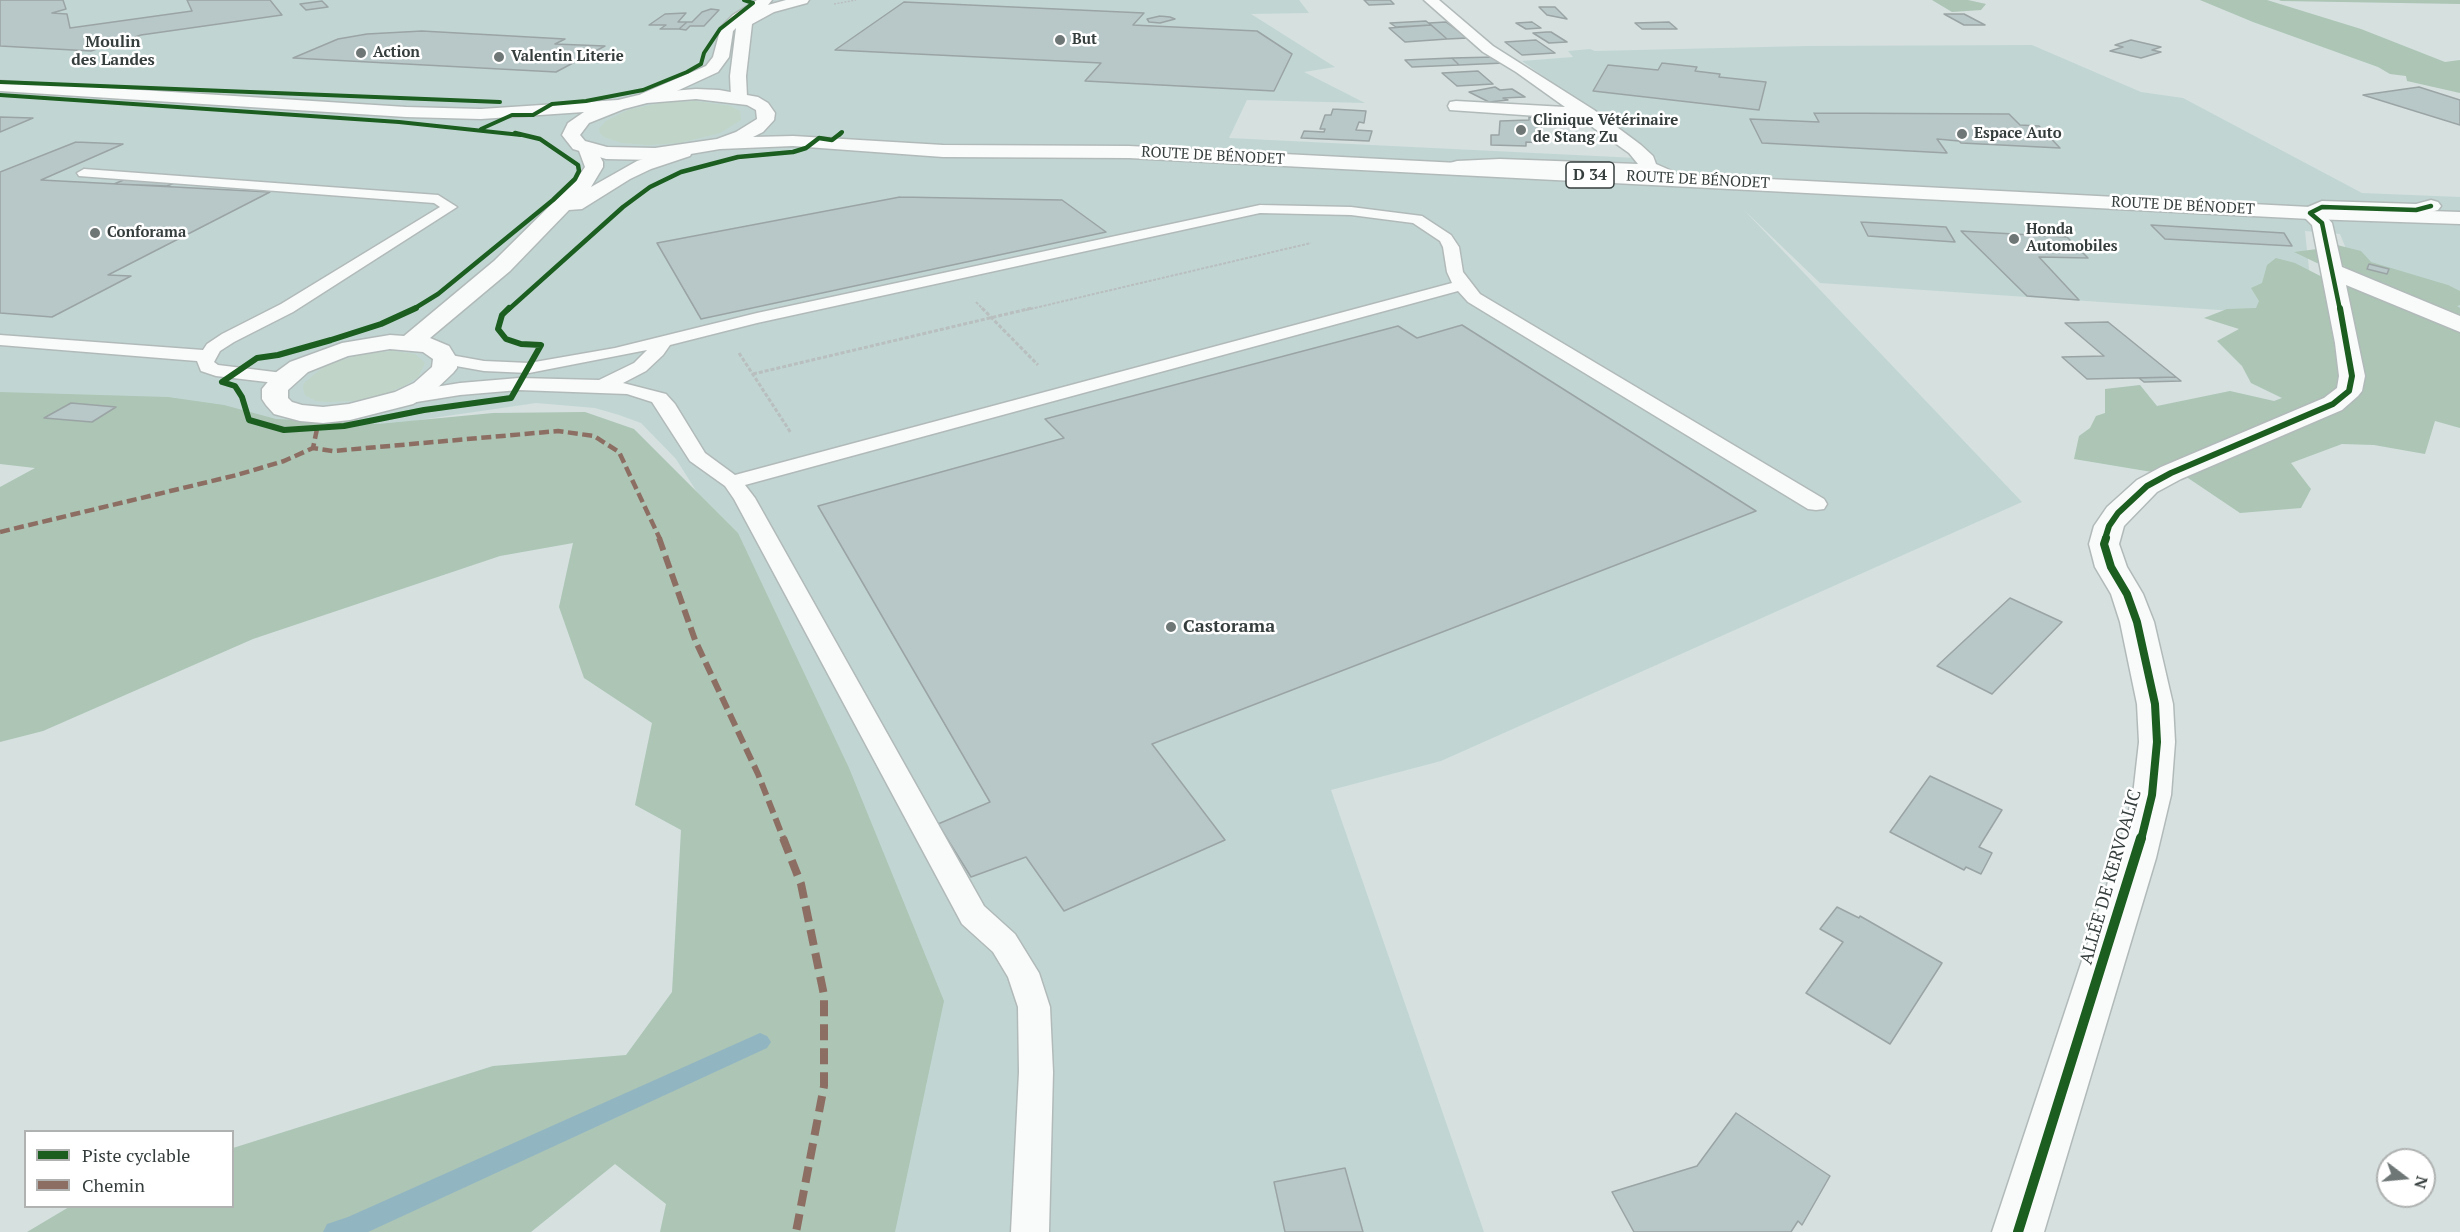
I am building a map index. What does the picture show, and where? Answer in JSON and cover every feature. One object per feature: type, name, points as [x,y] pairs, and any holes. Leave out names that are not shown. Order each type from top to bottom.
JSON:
[{"type":"main road","points":[[647,98],[712,69],[721,57],[726,30],[738,18],[758,8],[765,0]]},
{"type":"main road","points":[[739,98],[738,76],[746,21],[768,9],[802,0]]},
{"type":"main road","points":[[1431,0],[1488,49],[1522,69],[1635,149],[1646,160],[1648,167]]},
{"type":"main road","points":[[0,86],[397,111],[481,114],[618,105]]},
{"type":"main road","points":[[531,239],[608,183],[644,165],[742,136],[757,128],[765,120],[766,113],[762,106],[739,98],[696,94],[647,98],[618,105],[583,119],[574,127],[571,135]]},
{"type":"main road","points":[[1456,106],[1587,114]]},
{"type":"main road","points":[[481,114],[571,135],[579,145],[587,148],[629,155],[683,152]]},
{"type":"main road","name":"ROUTE DE BÉNODET","points":[[765,120],[842,132],[927,139],[1064,138],[2460,207]]},
{"type":"main road","name":"ROUTE DE BÉNODET","points":[[720,144],[794,141],[932,151],[1086,150],[1457,167],[2310,213],[2460,218]]},
{"type":"main road","points":[[411,342],[478,288],[531,239],[583,184],[594,167],[593,157],[587,148]]},
{"type":"main road","points":[[1457,167],[1500,165],[1636,171],[1648,167],[1664,175],[1697,180]]},
{"type":"main road","points":[[2310,213],[2322,207],[2416,210],[2431,206]]},
{"type":"main road","name":"ALLÉE DE KERVOALIC","points":[[2018,1232],[2136,858],[2152,795],[2157,742],[2155,704],[2137,622],[2127,594],[2111,567],[2104,544],[2109,526],[2131,500],[2155,482],[2333,404],[2349,391],[2350,361],[2322,223],[2310,213]]},
{"type":"main road","points":[[2332,271],[2460,325]]},
{"type":"main road","points":[[411,342],[429,345],[440,351],[445,359],[444,368],[436,378],[404,398],[350,412],[323,415],[300,413],[283,408],[275,399],[275,389],[284,378],[319,357],[342,350],[378,343],[411,342]]},
{"type":"lane","points":[[84,173],[438,199],[450,207],[287,308],[228,338],[206,356],[207,367],[216,370],[284,378]]},
{"type":"lane","points":[[445,359],[484,366],[529,368],[662,343],[722,327],[1260,209],[1351,211],[1417,219],[1446,238],[1451,247],[1455,272],[1462,285],[1474,298],[1816,504]]},
{"type":"lane","points":[[732,482],[1462,285]]},
{"type":"lane","points":[[0,340],[206,356]]},
{"type":"lane","points":[[601,386],[640,367],[662,343]]},
{"type":"lane","points":[[404,398],[460,389],[519,384],[629,389],[659,398],[697,457],[732,482],[744,498],[973,915],[1004,943],[1023,973],[1034,1007],[1036,1072],[1030,1232]]},
{"type":"path","points":[[543,278],[597,229]]},
{"type":"path","points":[[753,374],[1314,243]]},
{"type":"path","points":[[506,339],[499,333],[498,324],[509,309]]},
{"type":"path","points":[[722,327],[809,461]]},
{"type":"shaded area","points":[[0,0],[1299,0],[1309,13],[1251,14],[1335,67],[1304,72],[1365,103],[1247,100],[1229,138],[1657,159],[1522,61],[1573,57],[1568,51],[1590,49],[1595,51],[1806,46],[2032,45],[2141,92],[2183,98],[2362,193],[2460,197],[2460,318],[2353,266],[2340,234],[2305,231],[2309,269],[2308,316],[1820,283],[1744,210],[2022,502],[1441,761],[1331,790],[1484,1232],[846,1232],[700,497],[676,459],[641,423],[595,408],[536,403],[426,419],[353,433],[0,418]]},
{"type":"green space","points":[[1932,0],[1968,0],[1986,4],[1981,10],[1952,12]]},
{"type":"green space","points":[[2200,0],[2267,0],[2361,29],[2445,62],[2460,60],[2460,93],[2407,81],[2406,76],[2390,74],[2378,67],[2253,22]]},
{"type":"green space","points":[[2279,0],[2460,0],[2460,4],[2281,1]]},
{"type":"green space","points":[[695,101],[730,106],[740,111],[741,120],[720,133],[679,143],[648,145],[622,143],[604,137],[600,133],[599,129],[606,121],[628,110],[660,103]]},
{"type":"green space","points":[[2337,245],[2361,251],[2371,262],[2448,285],[2460,291],[2460,305],[2457,306],[2460,308],[2460,428],[2435,421],[2425,454],[2374,445],[2342,444],[2291,463],[2311,489],[2301,508],[2240,513],[2188,478],[2074,459],[2079,436],[2090,428],[2096,416],[2105,413],[2105,389],[2140,385],[2157,406],[2230,391],[2274,401],[2282,398],[2251,383],[2242,366],[2217,341],[2239,329],[2204,318],[2227,309],[2256,308],[2259,301],[2251,288],[2262,283],[2267,265],[2276,258],[2295,263],[2334,283],[2345,266],[2319,264],[2294,252],[2317,249],[2340,255]]},
{"type":"green space","points":[[393,351],[415,354],[425,363],[418,377],[404,386],[382,395],[353,401],[316,401],[305,395],[304,383],[325,366],[361,354]]},
{"type":"green space","points":[[0,392],[168,397],[224,405],[276,419],[378,424],[493,413],[585,412],[634,429],[738,533],[849,768],[944,1001],[895,1232],[660,1232],[666,1204],[615,1164],[531,1232],[27,1232],[67,1208],[234,1208],[234,1148],[493,1066],[626,1055],[672,992],[681,830],[635,805],[652,723],[584,678],[559,607],[573,543],[500,556],[253,639],[43,731],[0,742],[0,487],[35,468],[0,464]]},
{"type":"building","points":[[0,0],[63,0],[66,9],[52,13],[67,14],[70,28],[192,11],[187,0],[270,0],[282,15],[141,35],[91,51],[0,46]]},
{"type":"building","points":[[1364,0],[1390,0],[1394,4],[1369,5]]},
{"type":"building","points":[[322,1],[328,7],[306,10],[300,4]]},
{"type":"building","name":"But","points":[[904,2],[1144,13],[1133,25],[1257,31],[1292,54],[1274,91],[1085,81],[1101,63],[835,50]]},
{"type":"building","points":[[1539,7],[1555,7],[1567,19],[1547,15]]},
{"type":"building","points":[[711,9],[719,10],[704,26],[690,26],[686,30],[679,29],[687,22],[692,22],[702,12]]},
{"type":"building","points":[[686,13],[678,22],[687,22],[679,29],[660,29],[666,25],[649,25],[665,14]]},
{"type":"building","points":[[1944,14],[1964,14],[1985,25],[1964,25]]},
{"type":"building","points":[[1160,16],[1175,19],[1160,23],[1149,22],[1147,19]]},
{"type":"building","points":[[1426,21],[1431,25],[1396,27],[1390,23]]},
{"type":"building","points":[[1446,22],[1468,38],[1447,39],[1429,23]]},
{"type":"building","points":[[1532,22],[1541,28],[1526,29],[1516,23]]},
{"type":"building","points":[[1669,22],[1677,29],[1642,29],[1635,23]]},
{"type":"building","points":[[1431,25],[1447,39],[1405,42],[1389,28]]},
{"type":"building","points":[[422,31],[565,39],[555,44],[605,46],[556,72],[293,58],[338,39],[367,34]]},
{"type":"building","points":[[1551,32],[1567,42],[1549,43],[1533,33]]},
{"type":"building","points":[[1536,40],[1555,53],[1522,55],[1505,42]]},
{"type":"building","points":[[2131,40],[2161,47],[2152,50],[2161,52],[2141,58],[2110,51],[2123,47],[2115,45]]},
{"type":"building","points":[[1495,57],[1504,63],[1459,65],[1452,58]]},
{"type":"building","points":[[1452,58],[1459,65],[1412,67],[1405,60]]},
{"type":"building","points":[[1662,63],[1697,67],[1695,71],[1720,74],[1719,77],[1766,82],[1759,110],[1593,91],[1608,65],[1658,70]]},
{"type":"building","points":[[1478,71],[1493,84],[1457,86],[1442,73]]},
{"type":"building","points":[[1495,87],[1500,90],[1512,89],[1525,97],[1503,98],[1508,100],[1489,102],[1469,92]]},
{"type":"building","points":[[2419,87],[2460,100],[2460,125],[2363,95]]},
{"type":"building","points":[[1333,109],[1366,111],[1364,123],[1359,122],[1356,130],[1372,131],[1369,141],[1301,138],[1304,131],[1324,132],[1325,129],[1320,129],[1325,115],[1331,115]]},
{"type":"building","points":[[1814,113],[2009,114],[2020,125],[2039,126],[2060,148],[1961,143],[1937,139],[1947,153],[1762,143],[1750,119],[1819,122]]},
{"type":"building","points":[[0,117],[33,118],[0,132]]},
{"type":"building","name":"Clinique Vétérinaire de Stang Zu","points":[[1529,117],[1563,119],[1563,126],[1541,125],[1543,143],[1526,142],[1526,146],[1491,145],[1491,135],[1499,135],[1500,121],[1529,120]]},
{"type":"building","name":"Conforama","points":[[76,142],[123,144],[41,180],[270,192],[108,275],[131,276],[52,317],[0,313],[0,172]]},
{"type":"building","points":[[126,179],[177,182],[167,186],[114,184]]},
{"type":"building","points":[[900,197],[1062,200],[1106,232],[701,319],[657,243]]},
{"type":"building","points":[[1861,222],[1946,227],[1955,242],[1868,236]]},
{"type":"building","points":[[2151,225],[2284,233],[2292,246],[2165,239]]},
{"type":"building","points":[[1961,231],[2067,237],[2088,258],[2039,257],[2079,300],[2027,296]]},
{"type":"building","points":[[2369,264],[2389,269],[2387,274],[2367,269]]},
{"type":"building","points":[[2108,322],[2176,377],[2087,379],[2062,357],[2104,356],[2065,323]]},
{"type":"building","name":"Castorama","points":[[1462,325],[1756,511],[1152,744],[1225,840],[1064,911],[1026,857],[971,877],[938,824],[990,802],[818,506],[1064,438],[1045,419],[1398,326],[1417,338]]},
{"type":"building","points":[[2176,377],[2181,381],[2144,382],[2139,378]]},
{"type":"building","points":[[71,403],[116,407],[92,422],[44,418]]},
{"type":"building","points":[[2010,598],[2062,622],[1992,694],[1937,666]]},
{"type":"building","points":[[1930,776],[2002,810],[1979,847],[1992,853],[1981,874],[1966,867],[1964,870],[1890,832]]},
{"type":"building","points":[[1837,907],[1859,918],[1860,916],[1942,963],[1890,1044],[1806,993],[1843,942],[1820,929]]},
{"type":"building","points":[[1736,1113],[1830,1176],[1802,1225],[1798,1221],[1791,1232],[1634,1232],[1612,1192],[1697,1166]]},
{"type":"building","points":[[1345,1168],[1363,1232],[1285,1232],[1274,1182]]},
{"type":"waterway","points":[[335,1232],[350,1228],[760,1042]]},
{"type":"marked path","points":[[317,429],[313,448],[333,451],[558,431],[594,436],[619,452],[667,555],[695,640],[758,774],[801,884],[824,995],[824,1086],[796,1232]]},
{"type":"marked path","points":[[0,532],[237,475],[284,461],[313,448]]},
{"type":"cycle path","points":[[481,129],[512,115],[533,115],[552,104],[586,101],[643,90],[687,72],[701,64],[704,53],[720,29],[753,3],[744,0]]},
{"type":"cycle path","points":[[0,82],[500,102]]},
{"type":"cycle path","points":[[0,95],[399,122],[510,132],[540,139],[578,165],[579,171],[575,179],[553,200],[419,307],[381,324],[331,340],[278,355],[257,358],[222,382],[235,386],[242,397],[249,420],[284,430],[344,426],[424,410],[511,398],[541,345],[521,344],[506,339],[498,329],[502,315],[623,207],[650,187],[681,172],[738,157],[793,152],[806,148],[819,138],[832,140],[842,132]]},
{"type":"cycle path","points":[[2018,1232],[2136,858],[2152,795],[2157,742],[2155,704],[2137,622],[2127,594],[2111,567],[2104,544],[2109,526],[2118,513],[2147,486],[2171,473],[2333,404],[2349,391],[2352,376],[2347,343],[2322,223],[2310,213],[2322,207],[2416,210],[2431,206]]},
{"type":"place","name":"But","points":[[1060,40]]},
{"type":"place","name":"Action","points":[[361,53]]},
{"type":"place","name":"Valentin Literie","points":[[499,57]]},
{"type":"place","name":"Clinique Vétérinaire de Stang Zu","points":[[1521,130]]},
{"type":"place","name":"Espace Auto","points":[[1962,134]]},
{"type":"place","name":"Conforama","points":[[95,233]]},
{"type":"place","name":"Honda Automobiles","points":[[2014,239]]},
{"type":"place","name":"Castorama","points":[[1171,627]]},
{"type":"district","name":"Moulin des Landes","points":[[113,51]]}]
